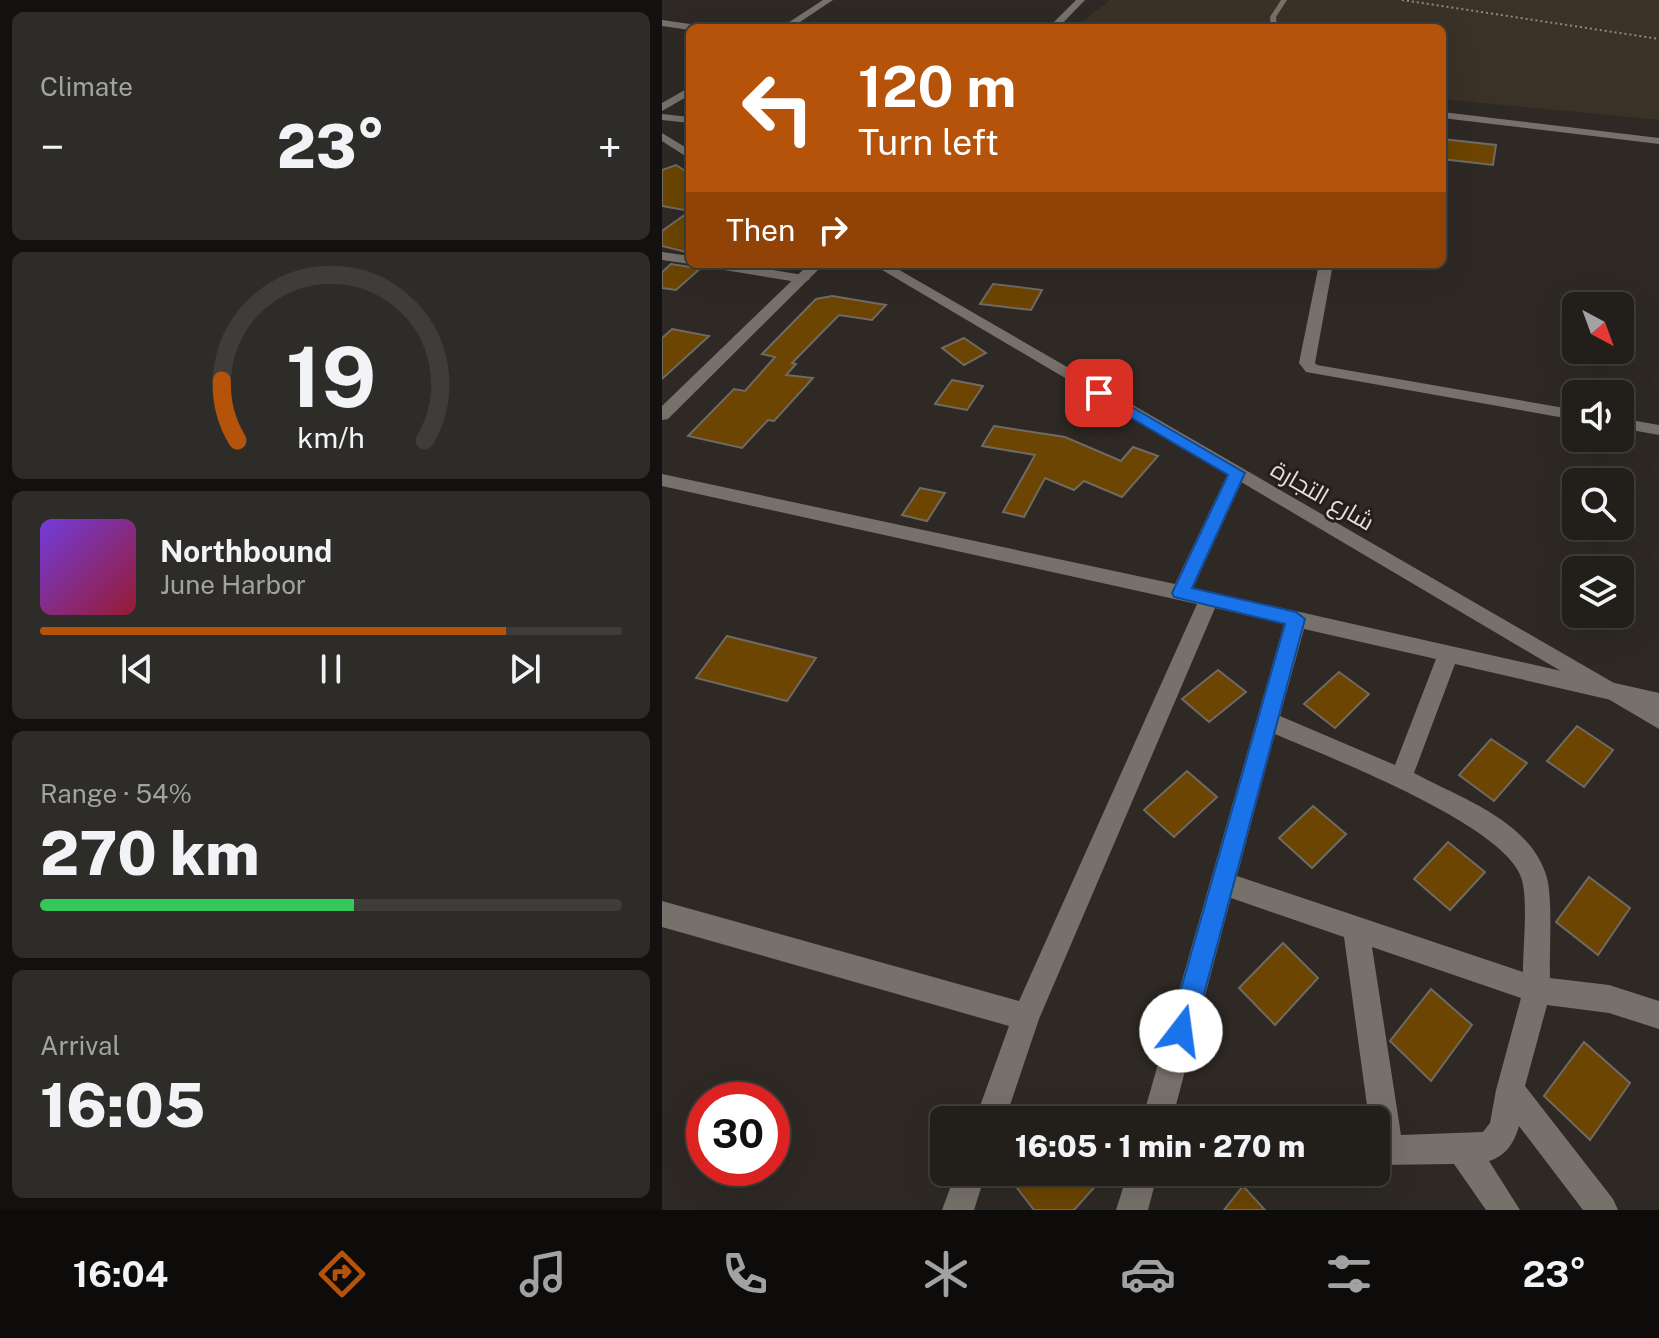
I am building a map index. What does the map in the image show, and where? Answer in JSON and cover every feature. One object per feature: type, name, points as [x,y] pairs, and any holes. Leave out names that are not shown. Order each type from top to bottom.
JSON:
[{"type":"street","points":[[791,24],[829,0]]},
{"type":"street","points":[[1057,24],[1081,0]]},
{"type":"street","points":[[662,23],[686,26]]},
{"type":"street","points":[[662,108],[686,93]]},
{"type":"street","points":[[1446,115],[1659,141]]},
{"type":"street","points":[[662,117],[686,120]]},
{"type":"street","points":[[662,136],[686,152]]},
{"type":"street","points":[[662,256],[686,259]]},
{"type":"street","points":[[736,268],[803,279]]},
{"type":"street","points":[[662,415],[813,268]]},
{"type":"street","name":"شارع التجارة","points":[[886,268],[1659,720]]},
{"type":"street","points":[[1325,268],[1307,363],[1312,369],[1562,413]]},
{"type":"street","points":[[1634,426],[1659,430]]},
{"type":"street","points":[[1181,593],[1237,473]]},
{"type":"street","points":[[662,480],[1209,599],[1659,702]]},
{"type":"street","points":[[995,1106],[1026,1017],[1209,599]]},
{"type":"street","points":[[1161,1106],[1296,619]]},
{"type":"street","points":[[1401,778],[1448,654]]},
{"type":"street","points":[[1266,720],[1401,778],[1485,823],[1520,849],[1535,880],[1537,990],[1510,1090],[1504,1129],[1491,1146],[1390,1150]]},
{"type":"street","points":[[1222,883],[1537,990],[1609,999],[1659,1015]]},
{"type":"street","points":[[662,914],[1026,1017]]},
{"type":"street","points":[[1356,928],[1377,1106]]},
{"type":"street","points":[[1510,1090],[1602,1210]]},
{"type":"street","points":[[1462,1149],[1504,1210]]},
{"type":"street","points":[[958,1210],[966,1186]]},
{"type":"street","points":[[1132,1210],[1139,1186]]},
{"type":"lane","points":[[1274,24],[1273,17],[1284,0]]},
{"type":"path","points":[[1402,0],[1659,39]]},
{"type":"shaded area","points":[[1110,0],[1659,0],[1659,120],[1446,99],[1446,24],[1079,24]]},
{"type":"building","points":[[1446,139],[1496,145],[1493,165],[1446,159]]},
{"type":"building","points":[[676,165],[686,171],[686,210],[662,206],[662,170]]},
{"type":"building","points":[[686,214],[686,252],[662,246],[662,231]]},
{"type":"building","points":[[671,264],[701,268],[676,290],[662,288],[662,272]]},
{"type":"building","points":[[993,284],[1042,290],[1031,310],[980,304]]},
{"type":"building","points":[[832,296],[886,305],[872,320],[839,315],[792,363],[796,364],[786,375],[813,378],[774,421],[768,420],[742,448],[688,436],[734,389],[745,391],[775,357],[762,354],[816,299]]},
{"type":"building","points":[[672,329],[709,336],[662,379],[662,338]]},
{"type":"building","points":[[964,338],[986,353],[964,365],[942,348]]},
{"type":"building","points":[[952,380],[983,386],[967,410],[935,404]]},
{"type":"building","points":[[994,426],[1065,437],[1121,461],[1133,447],[1158,456],[1122,497],[1084,481],[1074,490],[1045,478],[1024,517],[1003,512],[1035,455],[982,446]]},
{"type":"building","points":[[920,488],[945,493],[927,521],[902,515]]},
{"type":"building","points":[[727,636],[816,658],[787,701],[696,678]]},
{"type":"building","points":[[1218,670],[1246,692],[1209,722],[1182,699]]},
{"type":"building","points":[[1339,672],[1369,694],[1335,728],[1304,704]]},
{"type":"building","points":[[1577,726],[1613,750],[1584,787],[1547,761]]},
{"type":"building","points":[[1491,739],[1527,763],[1494,801],[1459,775]]},
{"type":"building","points":[[1187,771],[1217,797],[1174,837],[1144,810]]},
{"type":"building","points":[[1313,806],[1346,834],[1312,868],[1279,838]]},
{"type":"building","points":[[1448,842],[1485,872],[1450,910],[1414,879]]},
{"type":"building","points":[[1589,877],[1630,908],[1598,955],[1556,922]]},
{"type":"building","points":[[1283,943],[1318,978],[1275,1025],[1239,988]]},
{"type":"building","points":[[1431,989],[1472,1025],[1431,1081],[1390,1041]]},
{"type":"building","points":[[1584,1042],[1630,1083],[1590,1140],[1544,1096]]},
{"type":"building","points":[[1095,1186],[1074,1210],[1034,1210],[1017,1188]]},
{"type":"building","points":[[1243,1186],[1265,1210],[1224,1210]]},
{"type":"route","points":[[1099,393],[1237,473],[1181,593],[1296,619],[1181,1031]]}]
